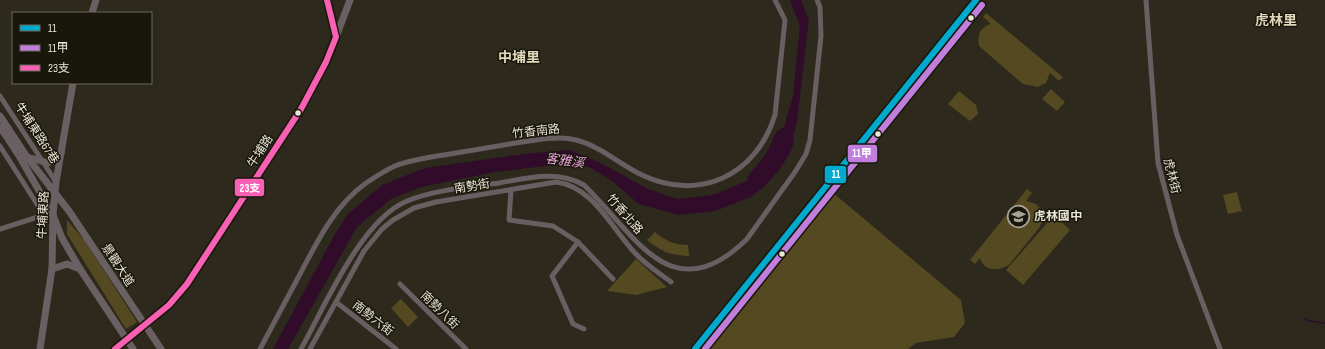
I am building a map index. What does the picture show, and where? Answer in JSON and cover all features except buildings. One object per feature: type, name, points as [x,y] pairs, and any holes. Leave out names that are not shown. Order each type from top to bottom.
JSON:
[{"type":"street","points":[[92,12],[96,0]]},
{"type":"street","points":[[327,0],[336,37]]},
{"type":"street","name":"牛埔路","points":[[115,349],[169,305],[201,262],[301,109],[336,37],[350,0]]},
{"type":"street","name":"竹香南路","points":[[260,349],[327,224],[345,202],[366,183],[395,167],[421,159],[496,146],[564,138],[595,146],[640,174],[667,184],[679,186],[708,184],[725,178],[733,173],[755,154],[771,129],[775,115],[785,20],[775,0]]},
{"type":"street","name":"竹香北路","points":[[301,349],[353,253],[366,234],[383,216],[406,201],[434,194],[540,177],[561,176],[574,179],[584,185],[642,249],[662,264],[688,269],[702,267],[725,256],[747,239],[806,154],[813,127],[821,36],[821,17],[817,0]]},
{"type":"street","points":[[695,349],[798,223],[976,0]]},
{"type":"street","name":"虎林街","points":[[1146,0],[1158,163],[1177,235],[1220,349]]},
{"type":"street","points":[[329,9],[336,14],[341,13],[347,8]]},
{"type":"street","name":"牛埔東路","points":[[40,349],[52,269],[53,215],[56,182],[73,84]]},
{"type":"street","name":"牛埔東路67巷","points":[[0,96],[56,182]]},
{"type":"street","points":[[0,116],[23,154],[53,215],[62,238],[80,269],[133,349]]},
{"type":"street","points":[[0,127],[23,154],[44,162],[52,160],[61,153]]},
{"type":"street","points":[[0,146],[44,215]]},
{"type":"street","name":"景觀大道","points":[[23,154],[69,211],[161,349]]},
{"type":"street","name":"南勢街","points":[[310,349],[364,251],[382,229],[393,220],[414,208],[429,204],[556,182],[566,184],[580,191],[599,210],[635,254],[671,282]]},
{"type":"street","points":[[511,190],[509,220],[553,226],[578,242],[613,278]]},
{"type":"street","points":[[0,228],[44,215],[53,215]]},
{"type":"street","points":[[578,242],[552,276],[574,324],[584,329]]},
{"type":"street","points":[[52,269],[67,264],[80,269]]},
{"type":"street","name":"南勢八街","points":[[400,284],[466,349]]},
{"type":"street","name":"南勢六街","points":[[336,302],[396,349]]},
{"type":"shaded area","points":[[986,13],[1063,77],[1059,81],[1050,73],[1046,83],[1038,87],[1023,84],[979,46],[978,38],[980,32],[984,27],[991,24],[983,17]]},
{"type":"shaded area","points":[[1051,89],[1065,102],[1057,111],[1042,99]]},
{"type":"shaded area","points":[[959,91],[976,105],[978,114],[970,121],[948,104]]},
{"type":"shaded area","points":[[1027,189],[1032,193],[1026,201],[1036,204],[1041,209],[1042,222],[1039,228],[1009,265],[992,269],[985,266],[980,258],[975,264],[970,260]]},
{"type":"shaded area","points":[[832,192],[961,300],[965,323],[954,337],[916,343],[908,349],[703,349]]},
{"type":"shaded area","points":[[1237,192],[1242,211],[1228,214],[1223,195]]},
{"type":"shaded area","points":[[1054,215],[1070,230],[1023,285],[1006,270]]},
{"type":"shaded area","points":[[67,220],[85,241],[137,322],[126,329],[67,234]]},
{"type":"shaded area","points":[[655,232],[670,242],[688,245],[689,256],[666,252],[652,244],[647,240]]},
{"type":"shaded area","points":[[636,259],[667,287],[636,295],[607,291]]},
{"type":"shaded area","points":[[401,299],[418,317],[408,327],[391,308]]},
{"type":"water","name":"客雅溪","points":[[790,0],[801,0],[809,20],[797,121],[793,138],[794,143],[789,155],[779,170],[766,185],[751,197],[715,211],[678,215],[639,204],[612,181],[589,167],[562,164],[495,172],[421,187],[391,199],[357,227],[288,349],[273,349],[335,234],[348,214],[382,185],[425,168],[524,154],[569,150],[599,162],[648,189],[677,199],[713,195],[747,181],[748,176],[766,154],[777,131],[784,127],[793,96],[800,26]]},
{"type":"waterway","points":[[1304,318],[1309,321],[1325,323]]},
{"type":"transit line","name":"23支","points":[[115,349],[169,305],[187,284],[301,109],[326,62],[336,37],[327,0]]},
{"type":"transit line","name":"11","points":[[695,349],[976,0]]},
{"type":"transit line","name":"11甲","points":[[705,349],[982,5]]},
{"type":"place","name":"虎林國中","points":[[1019,216]]},
{"type":"district","name":"虎林里","points":[[1276,20]]},
{"type":"district","name":"中埔里","points":[[519,57]]}]
